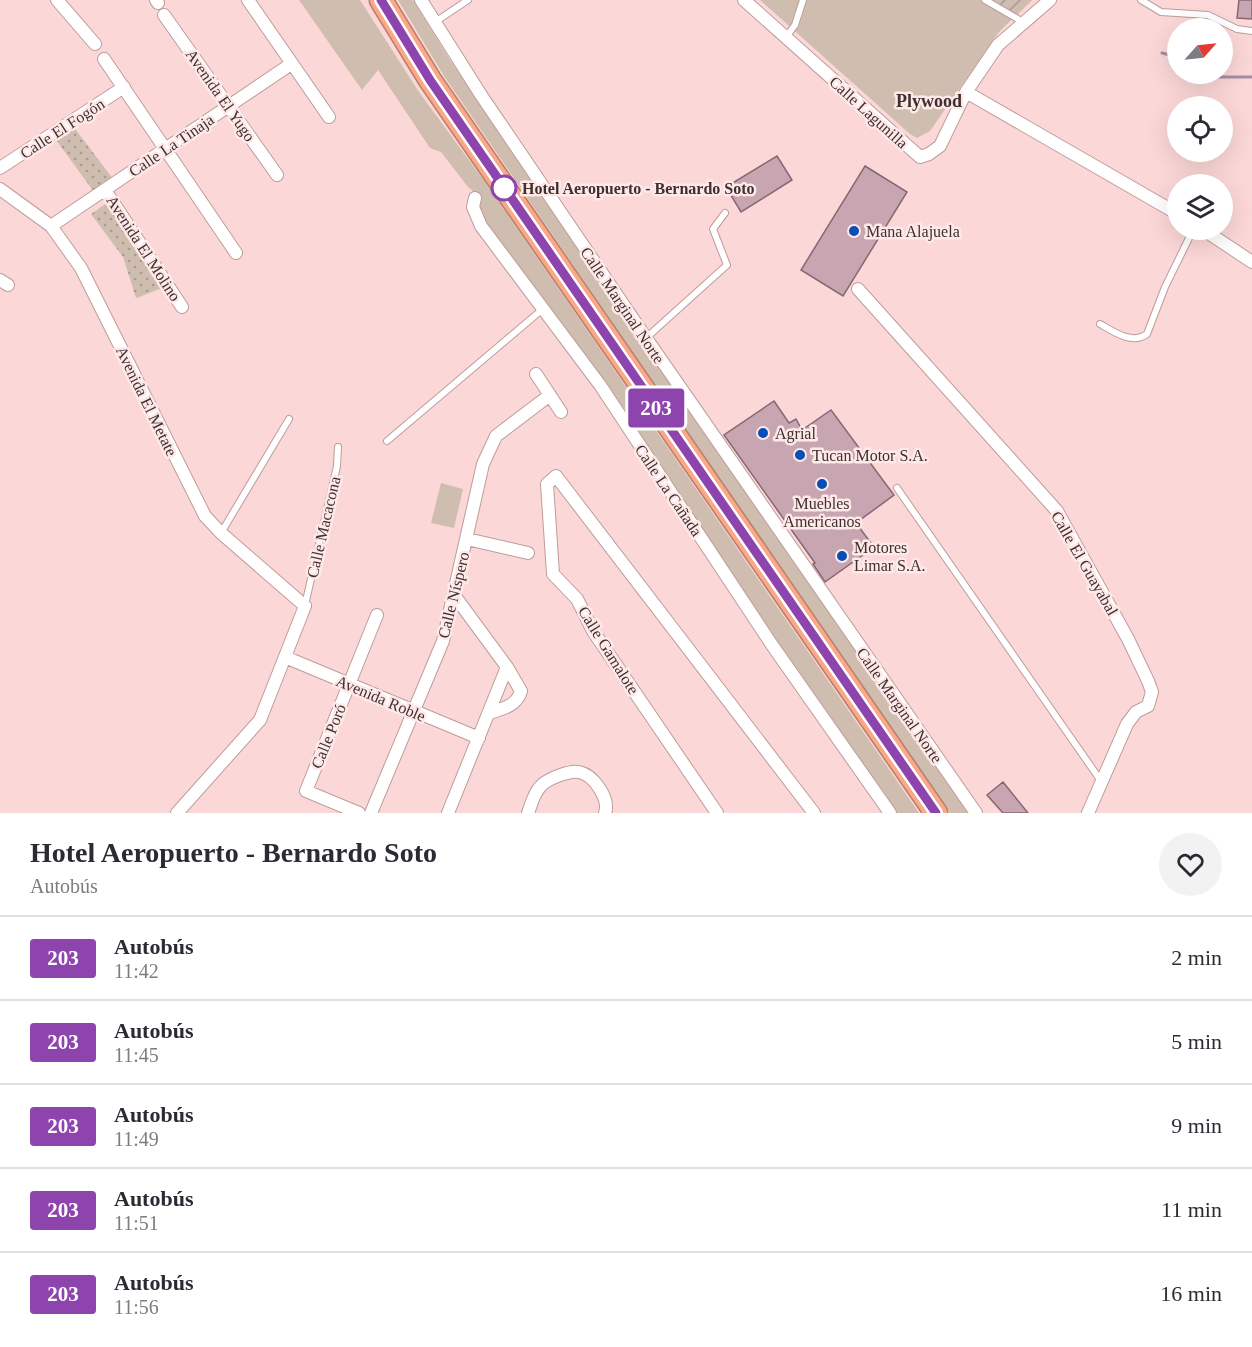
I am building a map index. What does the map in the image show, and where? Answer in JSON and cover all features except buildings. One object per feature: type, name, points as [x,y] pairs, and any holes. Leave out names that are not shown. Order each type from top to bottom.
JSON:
[{"type":"highway","points":[[381,0],[430,80],[936,813]]},
{"type":"street","points":[[57,0],[95,44]]},
{"type":"street","points":[[248,0],[329,117]]},
{"type":"street","name":"Calle Marginal Norte","points":[[421,0],[481,95],[646,338],[976,813]]},
{"type":"street","name":"Calle Lagunilla","points":[[744,0],[920,157],[940,146],[966,92],[998,45],[1050,0]]},
{"type":"street","name":"Avenida El Yugo","points":[[159,6],[277,175]]},
{"type":"street","points":[[104,59],[236,253]]},
{"type":"street","name":"Calle La Tinaja","points":[[51,226],[291,64]]},
{"type":"street","name":"Calle El Fogón","points":[[0,168],[124,87]]},
{"type":"street","points":[[966,92],[1167,207]]},
{"type":"street","name":"Avenida El Metate","points":[[0,189],[51,226],[81,268],[205,516],[221,533],[305,606]]},
{"type":"street","name":"Avenida El Molino","points":[[105,190],[182,307]]},
{"type":"street","name":"Calle La Cañada","points":[[475,198],[473,207],[481,226],[600,385],[772,645],[890,813]]},
{"type":"street","points":[[1219,240],[1252,262]]},
{"type":"street","name":"Calle El Guayabal","points":[[858,289],[1057,511],[1128,639],[1152,693],[1148,706],[1136,712],[1127,724],[1088,813]]},
{"type":"street","points":[[536,374],[561,412]]},
{"type":"street","name":"Calle Níspero","points":[[371,813],[443,641],[483,464],[496,436],[550,395]]},
{"type":"street","name":"Calle Gamalote","points":[[717,813],[593,631],[577,600],[553,574],[547,484],[556,476],[814,813]]},
{"type":"street","points":[[467,539],[528,553]]},
{"type":"street","points":[[454,595],[507,667],[521,691],[519,698],[502,709],[489,713]]},
{"type":"street","points":[[177,813],[260,720],[305,606]]},
{"type":"street","name":"Calle Poró","points":[[359,813],[306,791],[377,615]]},
{"type":"street","name":"Avenida Roble","points":[[285,657],[478,738]]},
{"type":"street","points":[[448,813],[507,667]]},
{"type":"street","points":[[528,813],[538,788],[542,784],[572,772],[582,772],[592,779],[604,798],[607,809],[605,813]]},
{"type":"lane","points":[[435,23],[468,0]]},
{"type":"lane","points":[[786,38],[795,25],[803,0]]},
{"type":"lane","points":[[985,0],[1023,22]]},
{"type":"lane","points":[[1140,0],[1161,12],[1208,15],[1237,29],[1252,31]]},
{"type":"lane","points":[[646,338],[728,265],[713,229],[725,213]]},
{"type":"lane","points":[[1100,324],[1129,338],[1141,338],[1147,334],[1165,287],[1187,240]]},
{"type":"lane","points":[[387,441],[544,308]]},
{"type":"lane","points":[[221,533],[289,419]]},
{"type":"lane","name":"Calle Macacona","points":[[305,606],[337,466],[338,447]]},
{"type":"lane","points":[[897,488],[1102,782]]},
{"type":"shaded area","points":[[299,0],[360,0],[419,92],[485,182],[919,813],[896,813],[478,212],[474,192],[441,152],[430,148],[378,70],[362,90]]},
{"type":"shaded area","points":[[398,0],[413,0],[448,57],[968,813],[950,813],[909,756],[444,76]]},
{"type":"shaded area","points":[[760,0],[1032,0],[999,32],[930,131],[917,138]]},
{"type":"shaded area","points":[[993,0],[1032,0],[1018,14],[1011,14]]},
{"type":"shaded area","points":[[73,126],[113,179],[94,192],[56,140]]},
{"type":"shaded area","points":[[108,202],[165,287],[136,298],[123,257],[91,214]]},
{"type":"shaded area","points":[[441,483],[463,489],[454,528],[431,523]]},
{"type":"waterway","points":[[1162,53],[1167,54]]},
{"type":"waterway","points":[[1233,77],[1252,77]]},
{"type":"bus line","name":"203","points":[[381,0],[430,80],[936,813]]},
{"type":"place","name":"Hotel Aeropuerto - Bernardo Soto","points":[[504,188]]},
{"type":"place","name":"Mana Alajuela","points":[[854,231]]},
{"type":"place","name":"Agrial","points":[[763,433]]},
{"type":"place","name":"Tucan Motor S.A.","points":[[800,455]]},
{"type":"place","name":"Muebles Americanos","points":[[822,484]]},
{"type":"place","name":"Motores Limar S.A.","points":[[842,556]]},
{"type":"district","name":"Plywood","points":[[929,101]]}]
